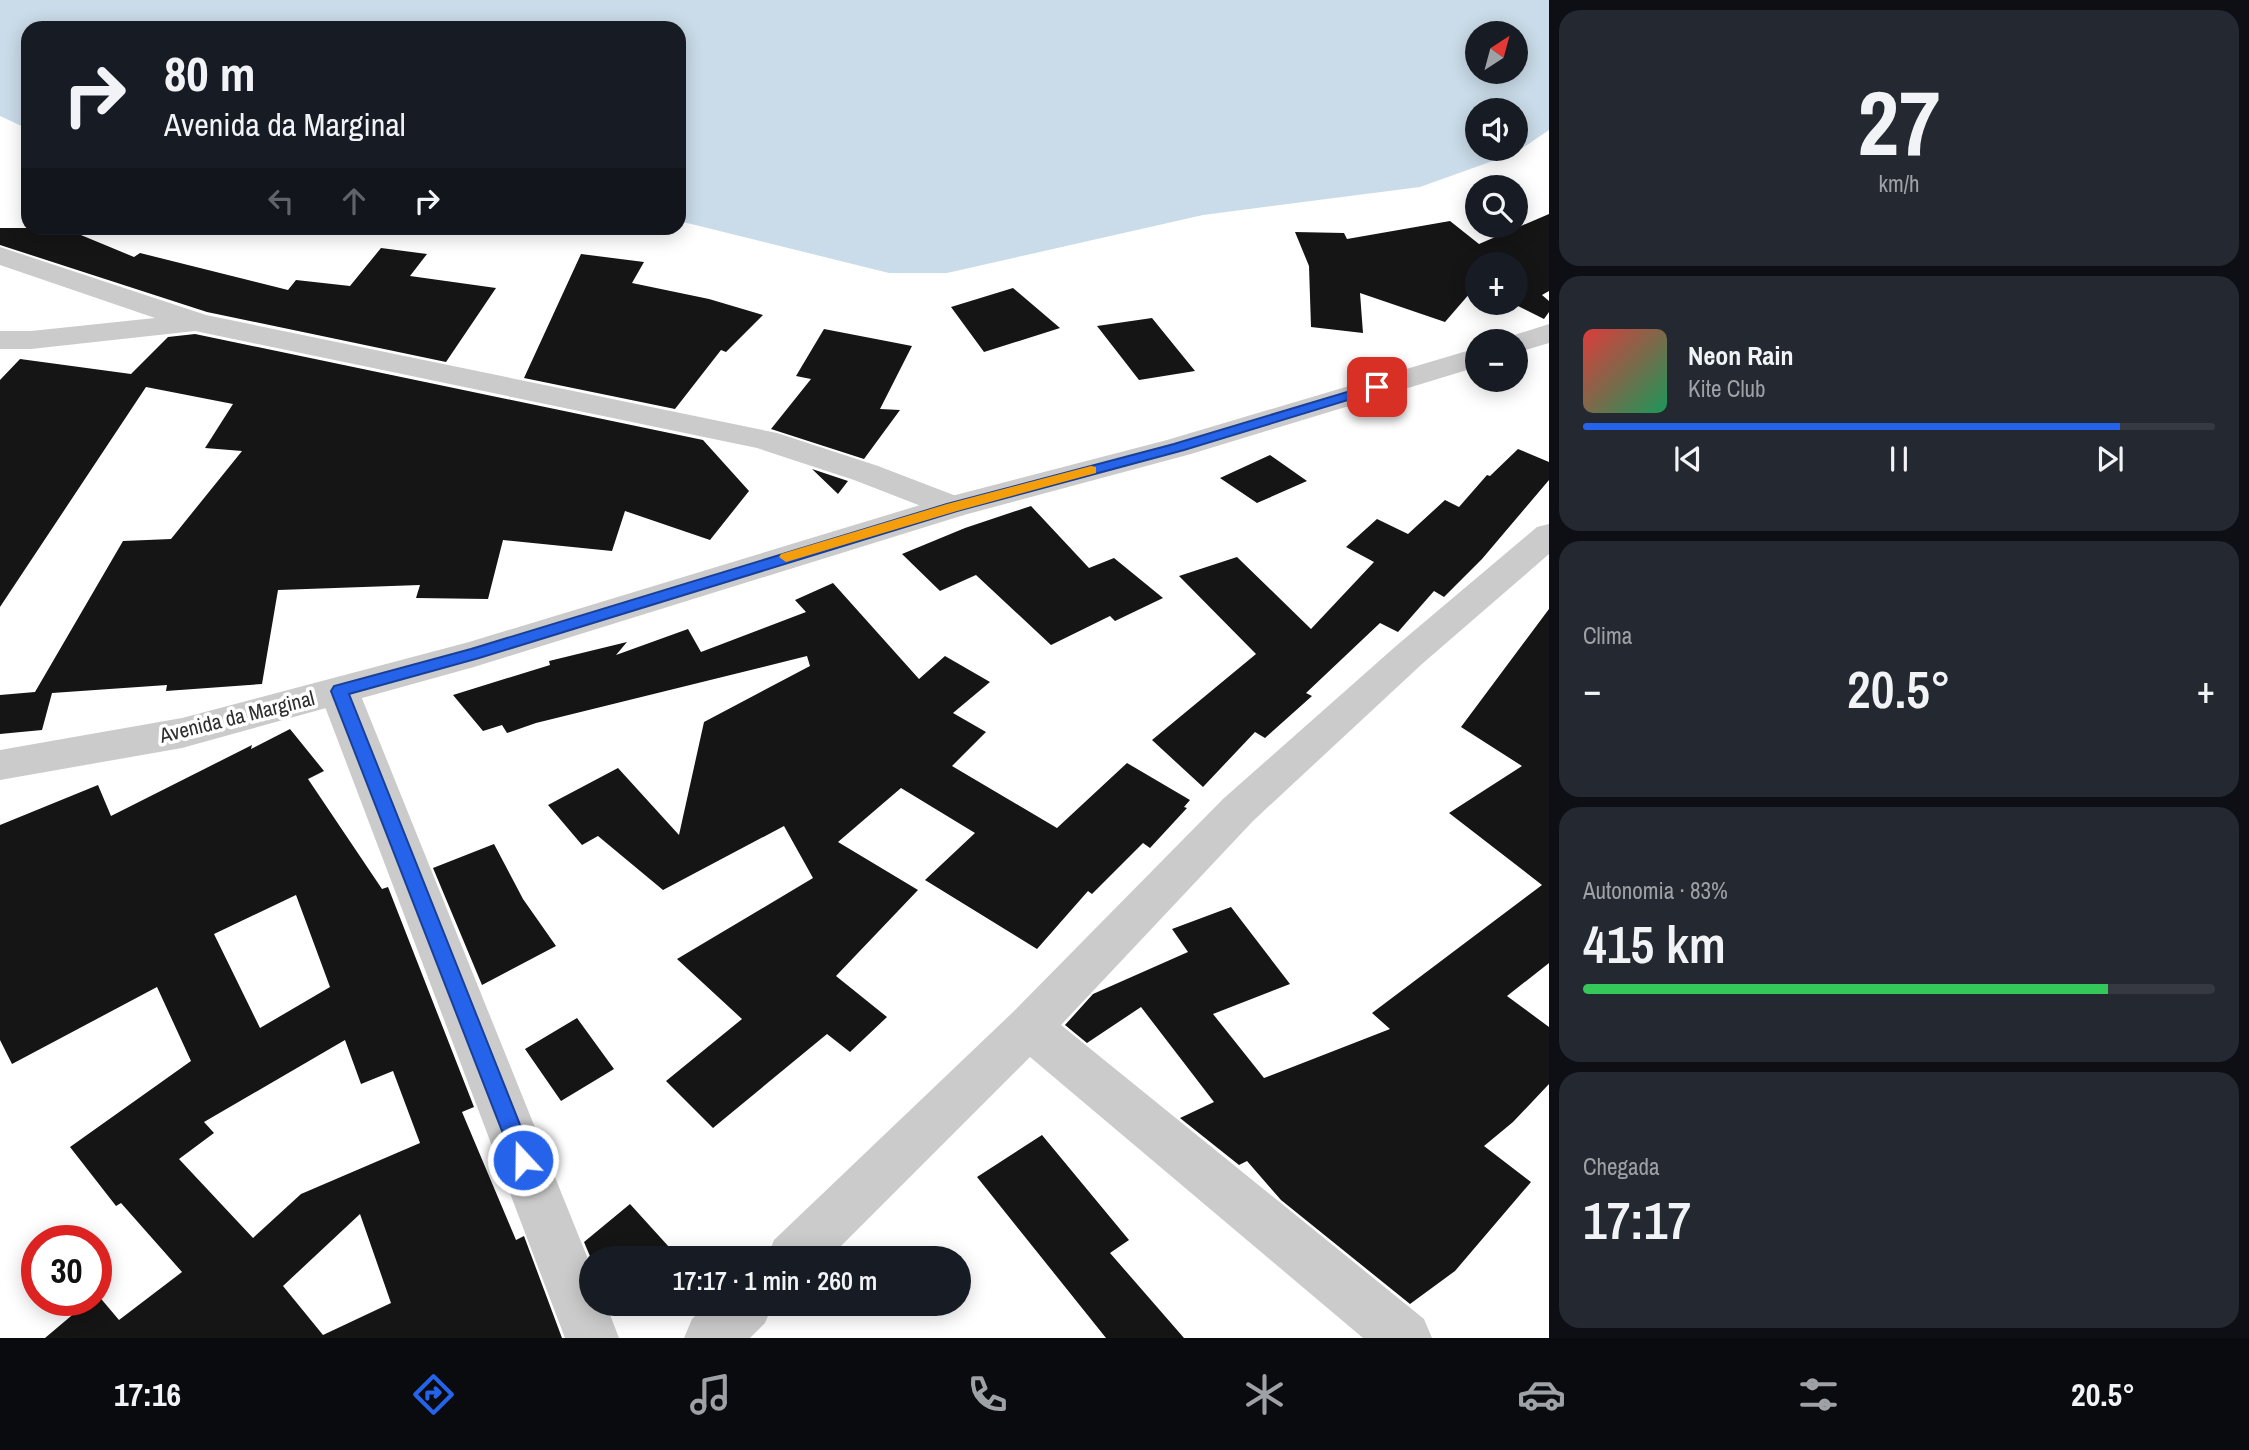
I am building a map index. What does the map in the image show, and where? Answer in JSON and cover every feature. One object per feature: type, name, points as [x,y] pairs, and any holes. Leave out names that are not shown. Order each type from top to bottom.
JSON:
[{"type":"street","points":[[0,256],[199,323],[765,440],[866,473],[952,507]]},
{"type":"street","points":[[0,340],[31,340],[199,323]]},
{"type":"street","points":[[1528,340],[1549,333]]},
{"type":"street","name":"Avenida da Marginal","points":[[0,765],[182,733],[340,691],[474,654],[952,507],[1179,447],[1465,361]]},
{"type":"street","points":[[805,1246],[1029,1027],[1238,810],[1409,655],[1549,535]]},
{"type":"street","points":[[340,691],[592,1338]]},
{"type":"street","points":[[1029,1027],[1405,1338]]},
{"type":"street","points":[[711,1338],[734,1316]]},
{"type":"water","points":[[0,0],[1549,0],[1549,130],[1528,144],[1528,98],[1465,98],[1465,161],[1493,161],[1420,187],[1203,215],[947,273],[889,273],[686,223],[686,21],[21,21],[21,126],[0,116]]},
{"type":"building","points":[[1549,214],[1549,291],[1542,295],[1549,301],[1549,312],[1544,319],[1528,311],[1528,252],[1465,252],[1465,299],[1445,322],[1360,293],[1363,333],[1311,327],[1309,266],[1295,232],[1344,233],[1347,239],[1450,221],[1465,233],[1465,238],[1471,238],[1479,244],[1493,238],[1528,238],[1528,223]]},
{"type":"building","points":[[0,228],[21,228],[21,235],[81,235],[134,257],[140,253],[288,290],[296,280],[350,286],[381,248],[427,254],[410,276],[496,288],[446,362],[207,312],[0,245]]},
{"type":"building","points":[[581,254],[644,262],[632,283],[709,299],[763,315],[726,352],[721,350],[675,409],[524,378]]},
{"type":"building","points":[[1013,288],[1060,328],[984,352],[951,307]]},
{"type":"building","points":[[1152,318],[1195,371],[1139,380],[1097,326]]},
{"type":"building","points":[[824,329],[912,346],[880,409],[900,410],[864,459],[771,429],[811,379],[796,376]]},
{"type":"building","points":[[195,334],[703,440],[749,491],[710,540],[625,511],[612,551],[503,540],[488,599],[416,598],[420,585],[278,590],[262,684],[166,691],[167,685],[52,693],[42,730],[0,734],[0,695],[35,692],[123,541],[171,539],[242,451],[205,448],[233,404],[146,387],[0,607],[0,380],[20,359],[131,374],[168,337]]},
{"type":"building","points":[[1518,449],[1549,462],[1549,480],[1482,559],[1444,597],[1434,591],[1398,632],[1380,623],[1306,693],[1312,696],[1265,738],[1255,732],[1203,787],[1152,740],[1256,654],[1179,576],[1237,557],[1311,629],[1374,562],[1346,547],[1377,519],[1408,534],[1445,500],[1459,507],[1487,475],[1490,476]]},
{"type":"building","points":[[1270,455],[1307,481],[1257,503],[1220,478]]},
{"type":"building","points":[[812,469],[848,481],[838,494]]},
{"type":"building","points":[[1031,506],[1089,568],[1114,558],[1163,598],[1115,621],[1110,616],[1051,645],[976,575],[940,591],[902,554],[965,528]]},
{"type":"building","points":[[833,583],[919,679],[945,656],[990,682],[953,713],[986,732],[952,766],[1057,828],[1127,763],[1190,800],[1184,807],[1187,808],[1150,848],[1143,843],[1092,894],[1088,891],[1037,949],[925,880],[975,833],[901,788],[838,842],[918,890],[836,976],[887,1017],[850,1052],[827,1034],[713,1128],[666,1081],[742,1019],[677,959],[813,878],[784,826],[663,890],[598,836],[582,845],[548,805],[618,768],[679,835],[704,722],[810,666],[807,656],[536,723],[507,733],[502,725],[483,731],[453,695],[550,665],[549,661],[627,642],[616,655],[688,629],[701,652],[806,612],[795,600]]},
{"type":"building","points":[[1549,609],[1549,963],[1507,996],[1549,1027],[1549,1084],[1513,1122],[1484,1146],[1531,1182],[1455,1271],[1410,1304],[1281,1200],[1247,1161],[1239,1165],[1180,1118],[1214,1102],[1141,1007],[1087,1043],[1065,1025],[1093,994],[1188,952],[1172,929],[1231,907],[1290,984],[1213,1014],[1264,1078],[1390,1029],[1372,1013],[1542,885],[1449,813],[1522,766],[1461,727]]},
{"type":"building","points":[[290,729],[324,771],[308,779],[382,889],[388,887],[474,1107],[462,1112],[516,1240],[524,1236],[562,1338],[45,1338],[71,1316],[112,1316],[112,1312],[119,1320],[182,1272],[121,1203],[116,1206],[70,1147],[191,1061],[157,987],[12,1064],[0,1040],[0,825],[98,785],[111,816],[252,745],[251,749]],"holes":[[[296,895],[330,987],[260,1028],[214,934]],[[345,1040],[361,1084],[393,1071],[420,1143],[301,1194],[253,1238],[179,1159],[214,1133],[204,1122]],[[360,1214],[391,1303],[323,1335],[283,1286]]]},
{"type":"building","points":[[494,844],[523,899],[556,946],[482,985],[433,868]]},
{"type":"building","points":[[577,1018],[614,1069],[561,1101],[525,1049]]},
{"type":"building","points":[[1042,1135],[1129,1240],[1110,1253],[1184,1338],[1106,1338],[977,1177]]},
{"type":"building","points":[[630,1204],[668,1246],[586,1246],[584,1242]]},
{"type":"slow traffic","points":[[786,557],[952,507],[1091,470]]},
{"type":"route","points":[[523,1160],[340,691],[474,654],[952,507],[1179,447],[1377,387]]}]
